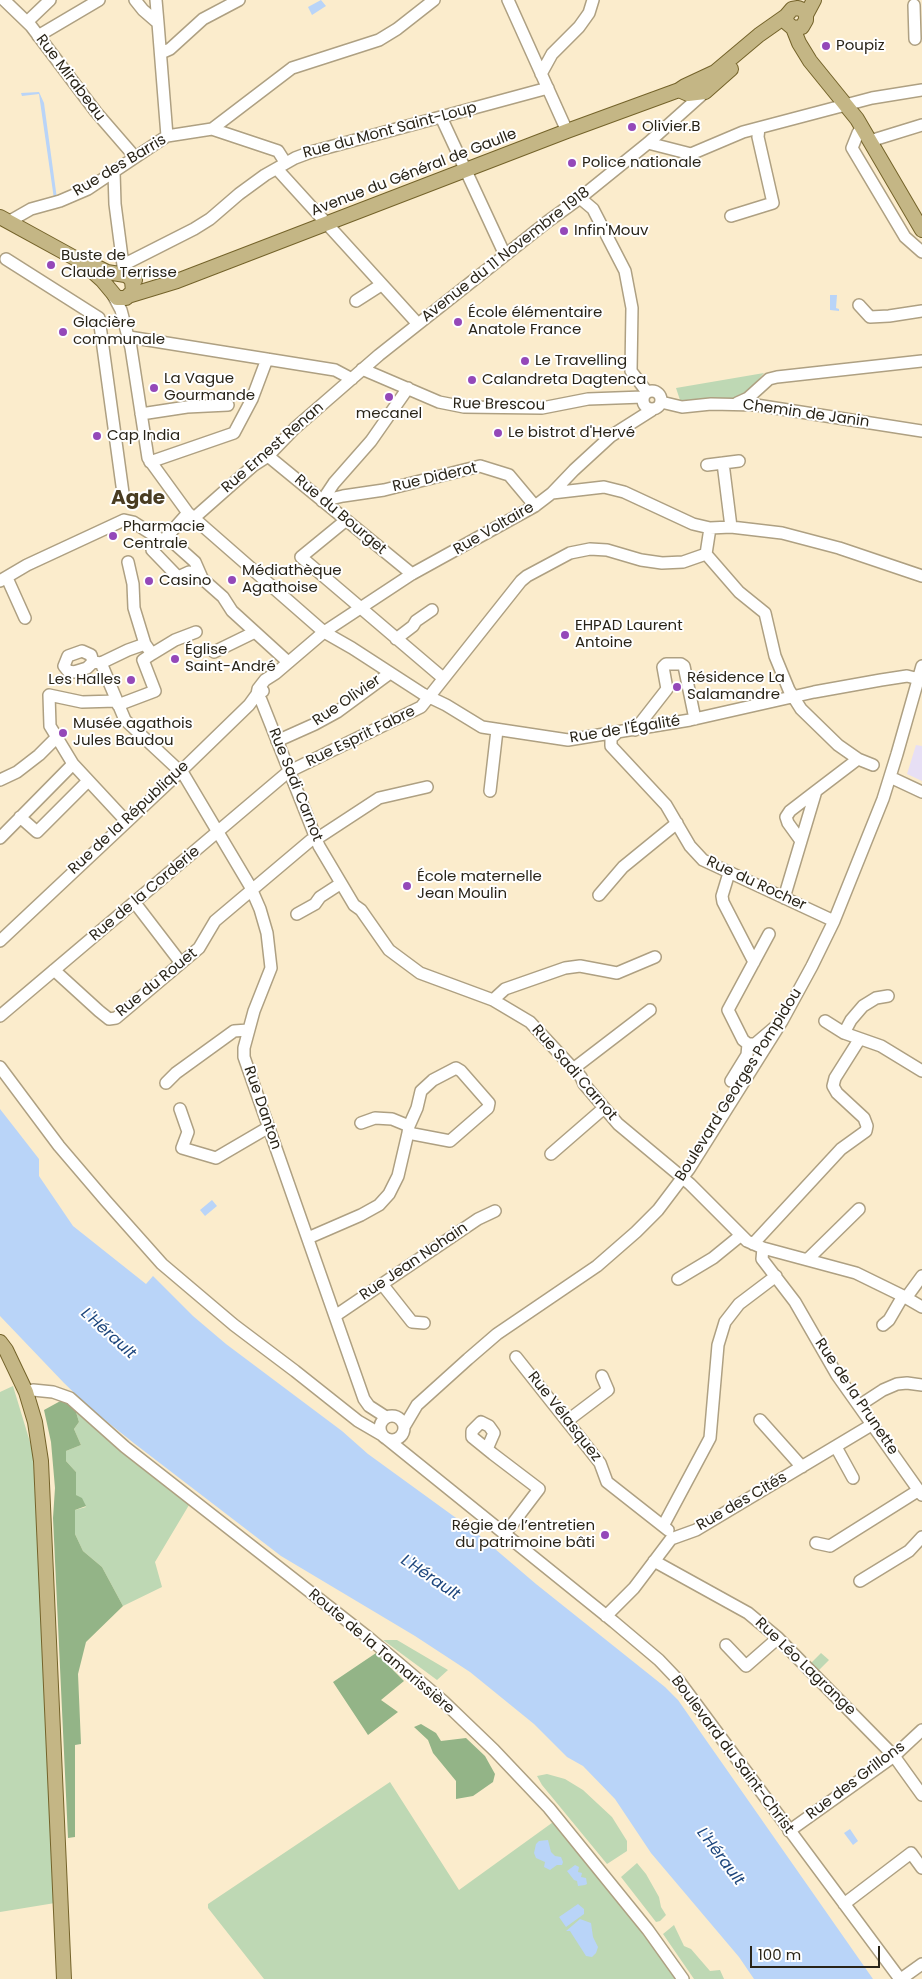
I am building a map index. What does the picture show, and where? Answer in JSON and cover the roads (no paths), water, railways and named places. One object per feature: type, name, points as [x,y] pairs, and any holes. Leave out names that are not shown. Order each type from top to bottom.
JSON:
[{"type":"main road","points":[[705,92],[772,32],[814,0]]},
{"type":"main road","points":[[796,14],[799,43],[862,128],[922,230]]},
{"type":"main road","name":"Avenue du Général de Gaulle","points":[[130,296],[185,278],[567,131],[679,90],[715,72],[759,36],[796,14]]},
{"type":"main road","name":"Avenue du Général de Gaulle","points":[[679,90],[688,94],[705,92]]},
{"type":"main road","points":[[5,219],[82,262],[102,280],[112,294],[121,299],[130,296],[134,286],[123,273],[111,282],[112,294]]},
{"type":"main road","name":"Avenue du Général de Gaulle","points":[[82,262],[96,266],[106,272],[123,273],[142,283],[160,285]]},
{"type":"main road","points":[[0,1342],[6,1350],[26,1392],[35,1422],[41,1461],[64,1979]]},
{"type":"street","name":"Rue Mirabeau","points":[[4,0],[27,22],[96,112],[135,157]]},
{"type":"street","points":[[27,22],[50,0]]},
{"type":"street","points":[[38,36],[99,0]]},
{"type":"street","points":[[135,0],[158,23]]},
{"type":"street","points":[[156,0],[167,136]]},
{"type":"street","points":[[161,53],[170,49],[204,19],[239,0]]},
{"type":"street","points":[[212,129],[292,68],[379,40],[397,29],[434,0]]},
{"type":"street","points":[[508,0],[567,131]]},
{"type":"street","points":[[542,74],[552,54],[579,27],[589,13],[593,0]]},
{"type":"street","points":[[914,5],[918,22],[915,39]]},
{"type":"street","name":"Rue du Mont Saint-Loup","points":[[123,273],[202,224],[246,189],[281,166],[311,152],[548,88]]},
{"type":"street","points":[[648,143],[691,154],[743,132],[872,98],[922,90]]},
{"type":"street","name":"Avenue du 11 Novembre 1918","points":[[352,378],[648,143],[705,92]]},
{"type":"street","points":[[441,117],[505,255]]},
{"type":"street","points":[[870,141],[922,126]]},
{"type":"street","points":[[731,216],[774,203],[758,137],[759,128]]},
{"type":"street","points":[[862,128],[852,148],[905,237],[922,252]]},
{"type":"street","name":"Rue des Barris","points":[[5,219],[32,208],[60,201],[88,189],[167,136],[212,129],[278,151],[281,166],[326,224],[418,324]]},
{"type":"street","points":[[114,172],[115,204],[123,273]]},
{"type":"street","points":[[580,198],[593,209],[625,271],[632,308],[631,371],[645,395],[644,406],[652,410],[658,407],[661,402],[657,392],[652,391],[645,395]]},
{"type":"street","points":[[6,259],[99,318],[123,493],[121,493]]},
{"type":"street","points":[[356,301],[381,285]]},
{"type":"street","points":[[112,294],[121,310],[128,332]]},
{"type":"street","points":[[130,296],[126,309],[128,332],[150,462],[234,434],[252,399],[267,359]]},
{"type":"street","points":[[859,305],[870,317],[922,311]]},
{"type":"street","points":[[128,332],[335,370],[352,378]]},
{"type":"street","points":[[734,404],[748,398],[769,378],[921,360]]},
{"type":"street","name":"Rue Brescou","points":[[362,369],[439,402],[464,407],[542,408],[588,399],[645,395]]},
{"type":"street","name":"Rue Ernest Renan","points":[[165,539],[191,515],[268,456],[295,428],[352,378]]},
{"type":"street","points":[[322,501],[334,483],[371,441],[408,388]]},
{"type":"street","name":"Chemin de Janin","points":[[661,402],[682,407],[711,404],[756,405],[922,432]]},
{"type":"street","points":[[141,414],[187,407],[228,405]]},
{"type":"street","name":"Rue Voltaire","points":[[324,632],[412,574],[535,506],[552,493],[611,436],[652,410]]},
{"type":"street","name":"Rue du Bourget","points":[[268,456],[412,574]]},
{"type":"street","points":[[707,465],[739,461]]},
{"type":"street","name":"Rue de l'Égalité","points":[[150,462],[191,515],[324,632],[482,727],[561,740],[590,737],[695,719],[881,680],[906,676],[919,678]]},
{"type":"street","points":[[723,463],[731,528]]},
{"type":"street","name":"Rue Diderot","points":[[322,501],[384,490],[480,466],[509,475],[535,506]]},
{"type":"street","points":[[552,493],[604,487],[624,492],[693,524],[710,528],[782,533],[839,548],[922,576]]},
{"type":"street","points":[[25,618],[4,580],[27,565],[124,520],[133,522],[165,539],[195,562],[202,579]]},
{"type":"street","points":[[345,521],[301,557],[443,678]]},
{"type":"street","points":[[710,528],[706,554],[738,592],[765,613],[775,656],[793,697],[801,710],[819,728],[858,759],[873,764]]},
{"type":"street","points":[[152,550],[178,577],[193,572],[202,579],[223,597],[232,611],[288,662]]},
{"type":"street","name":"Rue Esprit Fabre","points":[[288,772],[422,707],[521,581],[558,558],[570,552],[607,550],[641,560],[662,563],[683,562],[706,554]]},
{"type":"street","points":[[128,562],[134,608],[145,644],[152,654]]},
{"type":"street","points":[[396,639],[432,610]]},
{"type":"street","points":[[126,821],[73,764],[50,726],[49,695],[82,702],[117,703],[155,690],[143,660],[175,640],[196,632]]},
{"type":"street","points":[[214,652],[255,632]]},
{"type":"street","name":"Rue de la République","points":[[1,938],[181,771],[249,705],[265,680],[276,673],[324,632]]},
{"type":"street","points":[[117,703],[97,662],[145,644]]},
{"type":"street","points":[[635,730],[667,689],[663,666],[666,664],[681,664],[684,666],[695,719]]},
{"type":"street","name":"Boulevard Georges Pompidou","points":[[390,1416],[417,1405],[498,1334],[597,1266],[658,1210],[683,1178],[782,1021],[834,921],[890,777],[922,666]]},
{"type":"street","name":"Rue Olivier","points":[[277,741],[337,712],[390,672]]},
{"type":"street","name":"Rue Sadi Carnot","points":[[257,694],[262,700],[315,839],[333,868],[340,884],[385,947],[405,964],[428,977],[493,1000],[530,1022],[581,1077],[584,1084],[625,1131],[683,1178],[740,1236],[758,1246],[856,1273],[905,1297],[922,1308]]},
{"type":"street","name":"Rue Danton","points":[[117,703],[125,720],[181,771],[252,891],[267,933],[271,968],[248,1030],[244,1057],[364,1399],[369,1406],[390,1416]]},
{"type":"street","points":[[490,791],[497,730]]},
{"type":"street","points":[[611,746],[611,738],[618,732]]},
{"type":"street","points":[[0,780],[17,772],[39,755],[57,737]]},
{"type":"street","name":"Rue du Rocher","points":[[590,737],[607,747],[611,746],[666,804],[690,846],[708,864],[834,921]]},
{"type":"street","points":[[801,840],[788,823],[786,817],[790,811],[858,759]]},
{"type":"street","points":[[0,838],[73,764]]},
{"type":"street","name":"Rue de la Corderie","points":[[0,1016],[288,772]]},
{"type":"street","points":[[890,777],[922,792]]},
{"type":"street","points":[[20,817],[37,832],[88,781]]},
{"type":"street","name":"Rue du Rouet","points":[[54,970],[99,1012],[109,1018],[116,1018],[199,948],[215,921],[305,845],[380,798],[427,787]]},
{"type":"street","points":[[784,898],[816,791]]},
{"type":"street","points":[[598,895],[623,866],[677,823]]},
{"type":"street","points":[[729,873],[722,896],[723,902],[754,962]]},
{"type":"street","points":[[297,914],[315,904],[320,898],[340,884]]},
{"type":"street","points":[[135,903],[181,963]]},
{"type":"street","points":[[769,934],[728,1010],[743,1040],[748,1044],[755,1044],[782,1021]]},
{"type":"street","points":[[493,1000],[505,989],[565,968],[580,966],[617,973],[655,957]]},
{"type":"street","points":[[844,1033],[851,1020],[863,1006],[876,998],[888,996]]},
{"type":"street","points":[[573,1069],[650,1010]]},
{"type":"street","points":[[824,1021],[859,1040],[881,1046],[922,1070]]},
{"type":"street","points":[[166,1083],[176,1073],[234,1031],[248,1030]]},
{"type":"street","points":[[758,1246],[841,1149],[866,1131],[867,1126],[864,1118],[837,1093],[833,1086],[835,1078],[859,1040]]},
{"type":"street","points":[[731,1081],[747,1055],[748,1044]]},
{"type":"street","name":"Boulevard du Saint-Christ","points":[[0,1067],[59,1146],[162,1264],[234,1325],[358,1421],[384,1437],[606,1616],[648,1650],[679,1681],[900,1979]]},
{"type":"street","points":[[308,1238],[361,1215],[379,1205],[389,1194],[398,1176],[408,1130],[417,1108],[421,1091],[432,1080],[456,1068],[461,1071],[489,1103],[488,1108],[450,1141],[408,1130],[392,1120],[375,1118],[361,1123]]},
{"type":"street","points":[[551,1154],[604,1108]]},
{"type":"street","points":[[180,1109],[188,1132],[182,1148],[216,1158],[269,1127]]},
{"type":"street","points":[[808,1260],[859,1209]]},
{"type":"street","name":"Rue Jean Nohain","points":[[335,1316],[478,1219],[495,1211]]},
{"type":"street","points":[[678,1279],[713,1258],[740,1236]]},
{"type":"street","name":"Rue de la Prunette","points":[[758,1246],[762,1259],[798,1307],[837,1375],[860,1405],[920,1493]]},
{"type":"street","points":[[663,1526],[710,1438],[718,1345],[725,1322],[739,1304],[776,1276]]},
{"type":"street","points":[[883,1325],[889,1320],[922,1276]]},
{"type":"street","points":[[382,1284],[412,1322],[424,1323]]},
{"type":"street","name":"Rue Vélasquez","points":[[516,1357],[600,1463],[607,1482],[676,1536]]},
{"type":"street","points":[[567,1421],[608,1390],[602,1376]]},
{"type":"street","points":[[860,1405],[882,1390],[897,1384],[922,1385]]},
{"type":"street","name":"Route de la Tamarissière","points":[[26,1392],[34,1390],[53,1392],[70,1398],[125,1447],[369,1638],[443,1701],[494,1750],[549,1808],[648,1930],[683,1979]]},
{"type":"street","name":"Boulevard Georges Pompidou","points":[[403,1431],[417,1405]]},
{"type":"street","points":[[390,1416],[401,1420],[403,1431],[397,1439],[384,1437],[380,1432],[380,1423],[390,1416]]},
{"type":"street","points":[[760,1420],[802,1467]]},
{"type":"street","name":"Rue des Cités","points":[[606,1616],[625,1598],[668,1542],[676,1536],[696,1530],[873,1424]]},
{"type":"street","name":"Boulevard du Saint-Christ","points":[[403,1431],[418,1465]]},
{"type":"street","points":[[836,1446],[853,1478]]},
{"type":"street","points":[[487,1449],[539,1489],[504,1535]]},
{"type":"street","points":[[816,1543],[830,1546],[920,1493]]},
{"type":"street","points":[[860,1581],[909,1551],[922,1537]]},
{"type":"street","name":"Rue Léo Lagrange","points":[[654,1561],[748,1613],[778,1638],[894,1756],[922,1794]]},
{"type":"street","points":[[726,1645],[746,1666],[778,1638]]},
{"type":"street","name":"Rue des Grillons","points":[[789,1831],[894,1756],[922,1730]]},
{"type":"street","points":[[844,1904],[911,1853],[922,1868]]},
{"type":"street","points":[[900,1979],[922,1964]]},
{"type":"water","points":[[321,0],[326,6],[312,15],[308,7]]},
{"type":"water","points":[[39,92],[44,103],[57,199],[54,199],[39,94],[22,96],[21,93]]},
{"type":"water","points":[[830,295],[837,295],[836,308],[839,311],[830,310]]},
{"type":"water","name":"L'Hérault","points":[[0,1109],[39,1159],[39,1176],[73,1226],[146,1284],[153,1276],[193,1316],[226,1344],[342,1431],[368,1454],[474,1531],[536,1584],[665,1687],[678,1700],[873,1979],[754,1979],[739,1957],[651,1853],[615,1799],[583,1766],[567,1757],[534,1724],[470,1672],[415,1636],[281,1556],[91,1409],[64,1383],[0,1316]]},
{"type":"water","points":[[212,1200],[217,1206],[205,1216],[200,1210]]},
{"type":"water","points":[[850,1829],[858,1841],[853,1845],[844,1833]]},
{"type":"water","points":[[548,1840],[551,1852],[555,1856],[561,1857],[563,1862],[562,1865],[557,1865],[550,1870],[544,1867],[545,1862],[536,1858],[534,1853],[536,1844],[539,1841]]},
{"type":"water","points":[[575,1865],[579,1867],[578,1872],[582,1873],[581,1877],[586,1878],[587,1884],[578,1886],[577,1881],[567,1871]]},
{"type":"water","points":[[578,1904],[584,1909],[584,1914],[566,1927],[559,1917]]},
{"type":"water","points":[[580,1919],[591,1923],[593,1937],[598,1947],[592,1957],[586,1956],[570,1931],[566,1931]]},
{"type":"place","name":"Poupiz","points":[[826,46]]},
{"type":"place","name":"Olivier.B","points":[[632,127]]},
{"type":"place","name":"Police nationale","points":[[572,163]]},
{"type":"place","name":"Infin'Mouv","points":[[564,231]]},
{"type":"place","name":"Buste de Claude Terrisse","points":[[51,265]]},
{"type":"place","name":"École élémentaire Anatole France","points":[[458,322]]},
{"type":"place","name":"Glacière communale","points":[[63,332]]},
{"type":"place","name":"Le Travelling","points":[[525,361]]},
{"type":"place","name":"Calandreta Dagtenca","points":[[472,380]]},
{"type":"place","name":"La Vague Gourmande","points":[[154,388]]},
{"type":"place","name":"mecanel","points":[[389,397]]},
{"type":"place","name":"Le bistrot d'Hervé","points":[[498,433]]},
{"type":"place","name":"Cap India","points":[[97,436]]},
{"type":"place","name":"Pharmacie Centrale","points":[[113,536]]},
{"type":"place","name":"Médiathèque Agathoise","points":[[232,580]]},
{"type":"place","name":"Casino","points":[[149,581]]},
{"type":"place","name":"EHPAD Laurent Antoine","points":[[565,635]]},
{"type":"place","name":"Église Saint-André","points":[[175,659]]},
{"type":"place","name":"Les Halles","points":[[131,680]]},
{"type":"place","name":"Résidence La Salamandre","points":[[677,687]]},
{"type":"place","name":"Musée agathois Jules Baudou","points":[[63,733]]},
{"type":"place","name":"École maternelle Jean Moulin","points":[[407,886]]},
{"type":"place","name":"Régie de l’entretien du patrimoine bâti","points":[[605,1535]]},
{"type":"district","name":"Agde","points":[[138,499]]}]
